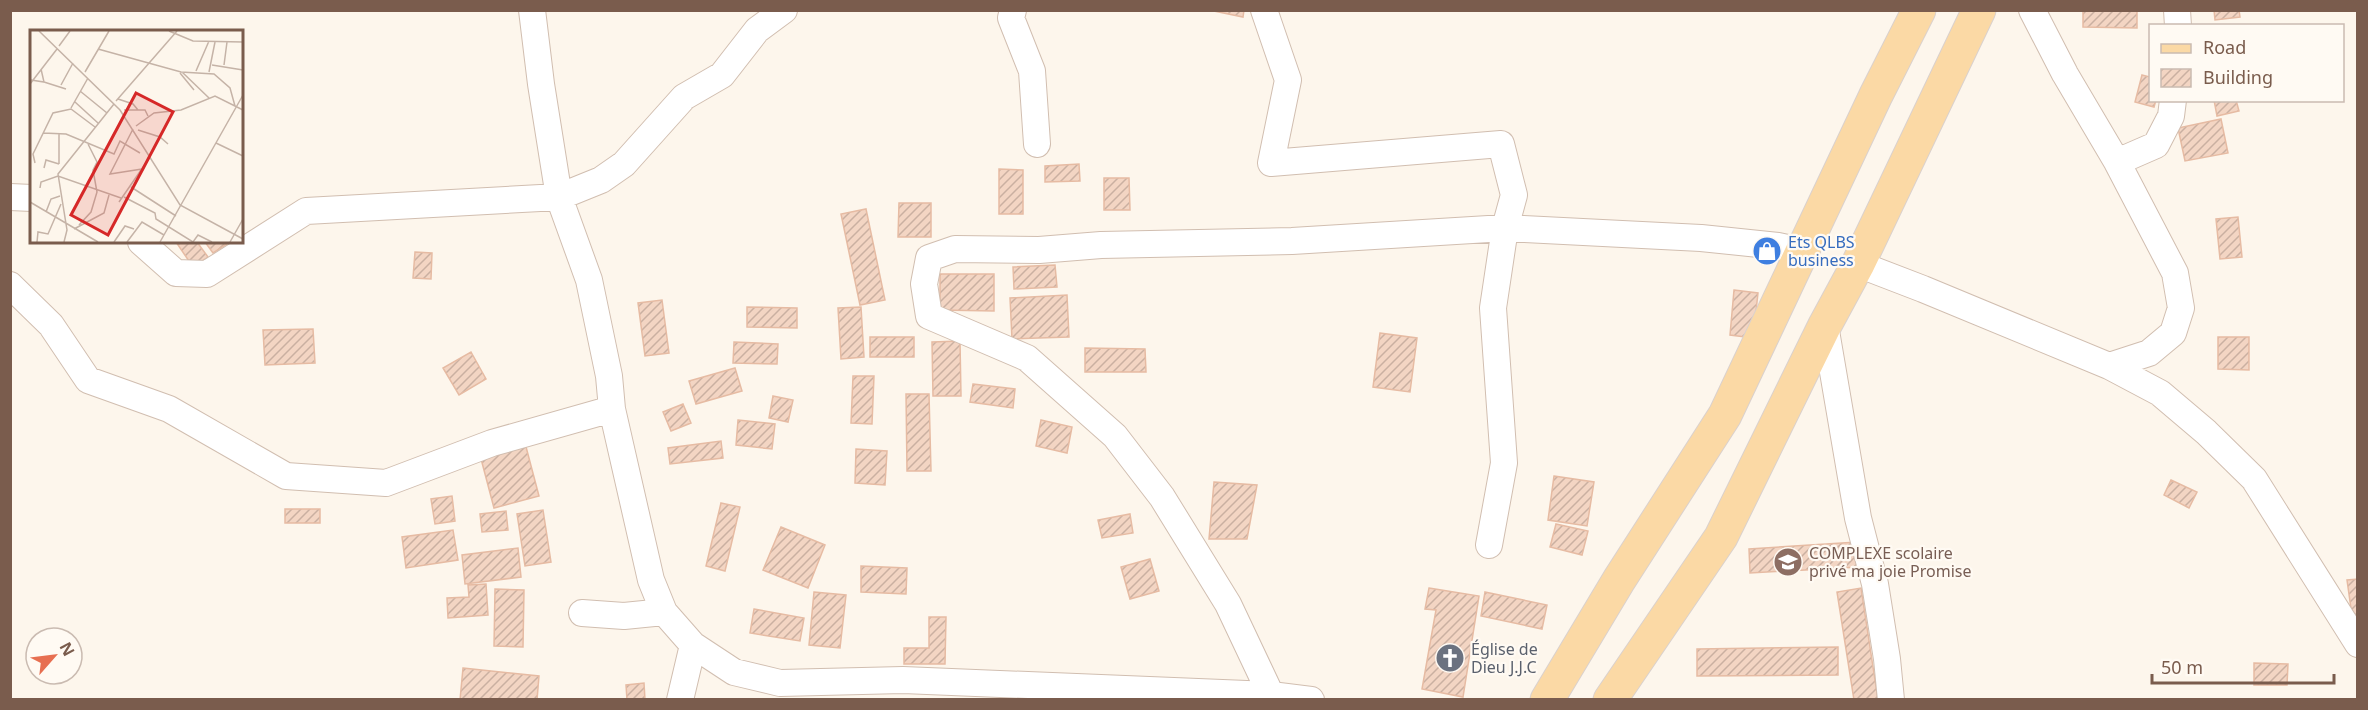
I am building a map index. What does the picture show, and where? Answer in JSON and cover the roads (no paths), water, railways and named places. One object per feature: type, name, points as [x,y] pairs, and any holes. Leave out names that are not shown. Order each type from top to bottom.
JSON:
[{"type":"main road","points":[[1547,699],[1618,580],[1725,415],[1875,95],[1919,10]]},
{"type":"main road","points":[[1610,699],[1721,537],[1825,325],[1858,264],[1978,10]]},
{"type":"street","points":[[532,10],[559,197],[589,280],[609,376],[612,409],[651,580],[664,612],[693,645],[734,672],[780,683],[900,690],[1271,695],[1311,699]]},
{"type":"street","points":[[142,243],[176,273],[207,274],[306,211],[559,197],[601,180],[624,164],[684,97],[722,75],[757,30],[784,10]]},
{"type":"street","points":[[1013,10],[1011,18],[1032,71],[1037,144]]},
{"type":"street","points":[[1264,10],[1288,80],[1271,163],[1501,144],[1514,195],[1505,228],[1493,309],[1504,463],[1489,545]]},
{"type":"street","points":[[2032,10],[2065,75],[2117,162],[2175,273],[2181,308],[2173,333],[2149,353],[2109,366]]},
{"type":"street","points":[[2117,162],[2156,145],[2171,116],[2173,102]]},
{"type":"street","points":[[10,197],[30,198]]},
{"type":"street","points":[[1271,695],[1228,603],[1162,497],[1115,436],[1027,358],[929,316],[924,284],[929,258],[955,249],[1039,250],[1101,245],[1292,241],[1505,228],[1701,238],[1778,246],[1801,251]]},
{"type":"street","points":[[1858,264],[2109,366],[2160,393],[2206,432],[2254,479],[2358,644]]},
{"type":"street","points":[[10,285],[51,325],[88,380],[169,409],[286,476],[386,483],[492,443],[612,409]]},
{"type":"street","points":[[1825,325],[1858,518],[1875,585],[1891,699]]},
{"type":"street","points":[[582,613],[624,616],[664,612]]},
{"type":"street","points":[[680,699],[693,645]]},
{"type":"place","name":"Ets QLBS business","points":[[1767,251]]},
{"type":"place","name":"COMPLEXE scolaire privé ma joie Promise","points":[[1788,562]]},
{"type":"place","name":"Église de Dieu J.J.C","points":[[1450,658]]}]
